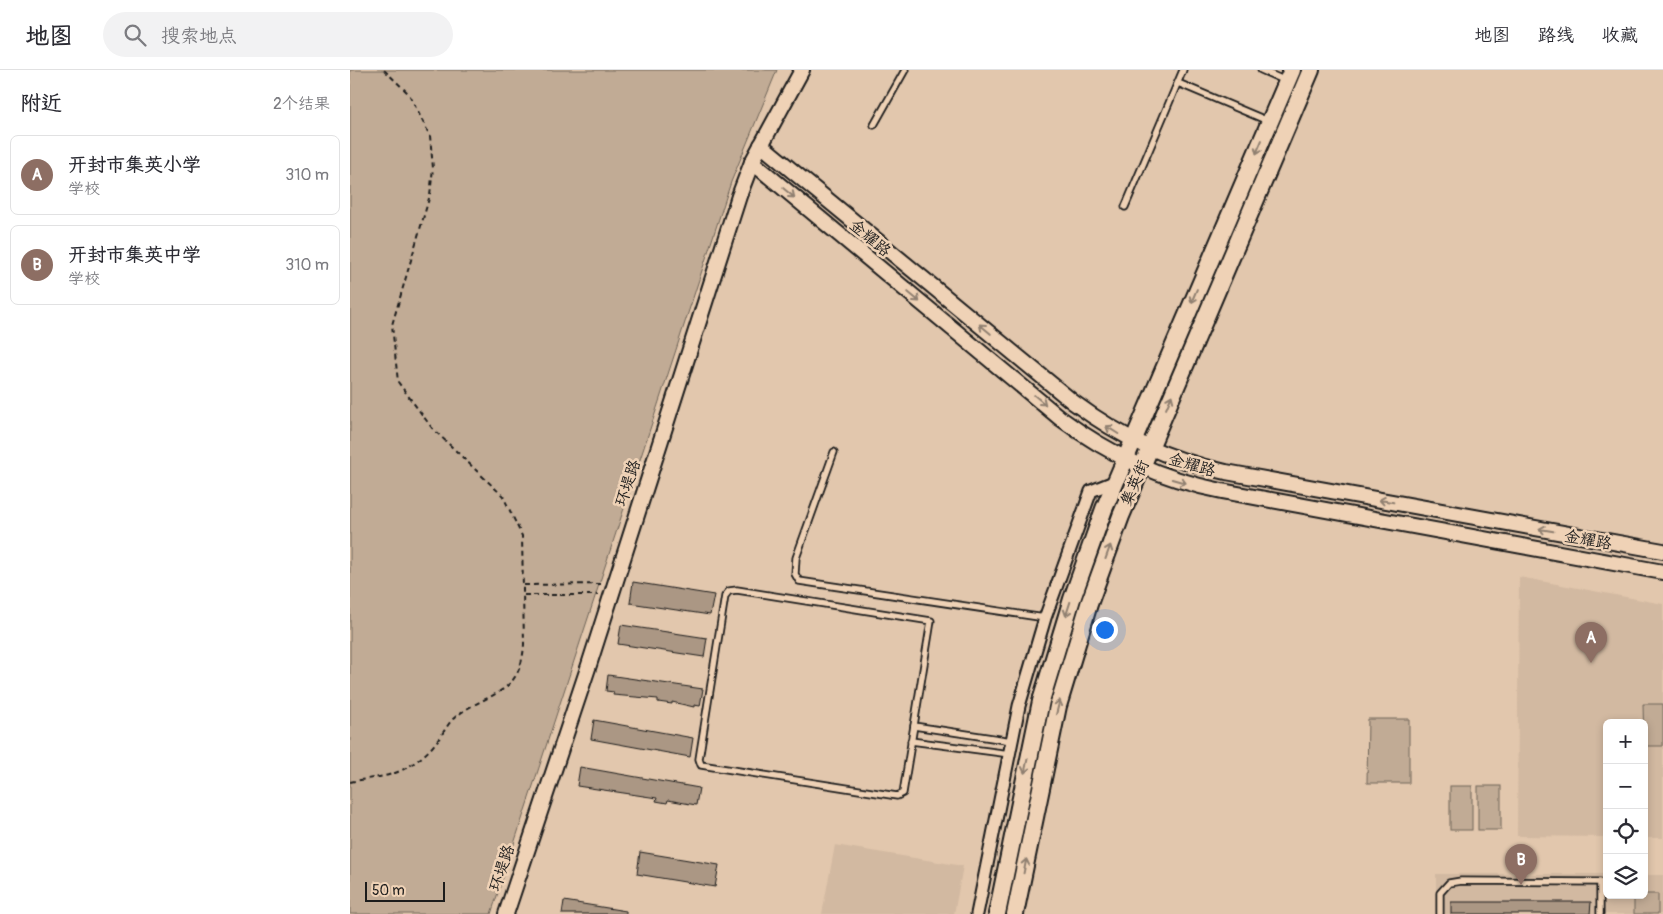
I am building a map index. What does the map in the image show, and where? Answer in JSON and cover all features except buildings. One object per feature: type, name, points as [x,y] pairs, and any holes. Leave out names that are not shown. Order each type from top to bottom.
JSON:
[{"type":"main road","name":"集英街","points":[[1015,914],[1063,689],[1089,604],[1141,467],[1311,70]]},
{"type":"main road","name":"集英街","points":[[997,914],[1041,701],[1072,599],[1116,481],[1289,76]]},
{"type":"street","name":"环堤路","points":[[506,914],[717,260],[752,162],[802,70]]},
{"type":"street","name":"金耀路","points":[[761,144],[1073,402],[1133,441],[1149,449],[1183,462],[1226,472],[1663,552]]},
{"type":"street","name":"金耀路","points":[[752,162],[1060,418],[1125,460],[1177,480],[1222,491],[1663,572]]},
{"type":"street","points":[[977,914],[1019,706],[1045,618],[1091,491],[1116,481]]},
{"type":"lane","points":[[874,125],[905,70]]},
{"type":"lane","points":[[1125,208],[1184,70]]},
{"type":"lane","points":[[1261,70],[1289,76]]},
{"type":"lane","points":[[1178,83],[1270,122]]},
{"type":"lane","points":[[834,452],[796,558],[795,574],[799,581],[1045,618]]},
{"type":"lane","points":[[737,590],[931,621],[914,726],[903,793],[897,796],[701,765],[698,759],[725,596],[729,591],[737,590]]},
{"type":"lane","points":[[914,726],[1012,740]]},
{"type":"lane","points":[[912,740],[1010,754]]},
{"type":"lane","points":[[1440,914],[1440,893],[1449,883],[1461,881],[1600,882],[1600,914]]},
{"type":"path","points":[[350,782],[390,775],[408,767],[428,751],[454,719],[499,694],[508,686],[517,673],[523,658],[524,585],[522,536],[503,496],[432,428],[398,382],[392,326],[397,303],[430,195],[433,168],[430,136],[426,127],[408,94],[384,70]]},
{"type":"path","points":[[524,585],[612,590]]},
{"type":"path","points":[[524,595],[612,590]]},
{"type":"shaded area","points":[[350,70],[777,70],[731,182],[491,914],[350,914]]},
{"type":"shaded area","points":[[1519,577],[1663,604],[1663,838],[1648,838],[1648,719],[1603,719],[1603,837],[1517,836]]},
{"type":"shaded area","points":[[1643,704],[1663,704],[1663,746],[1648,746],[1648,719],[1643,719]]},
{"type":"shaded area","points":[[1368,719],[1409,719],[1409,783],[1367,783]]},
{"type":"shaded area","points":[[1450,786],[1472,786],[1472,830],[1450,830]]},
{"type":"shaded area","points":[[1478,786],[1501,786],[1501,830],[1478,830]]},
{"type":"shaded area","points":[[835,845],[963,866],[954,914],[822,914]]},
{"type":"shaded area","points":[[1436,874],[1603,874],[1603,899],[1648,899],[1648,875],[1663,875],[1663,914],[1436,914]]},
{"type":"shaded area","points":[[1648,894],[1658,894],[1658,914],[1634,914],[1634,899],[1648,899]]},
{"type":"place","name":"开封市集英小学","points":[[1591,663]]},
{"type":"place","name":"开封市集英中学","points":[[1521,885]]}]
